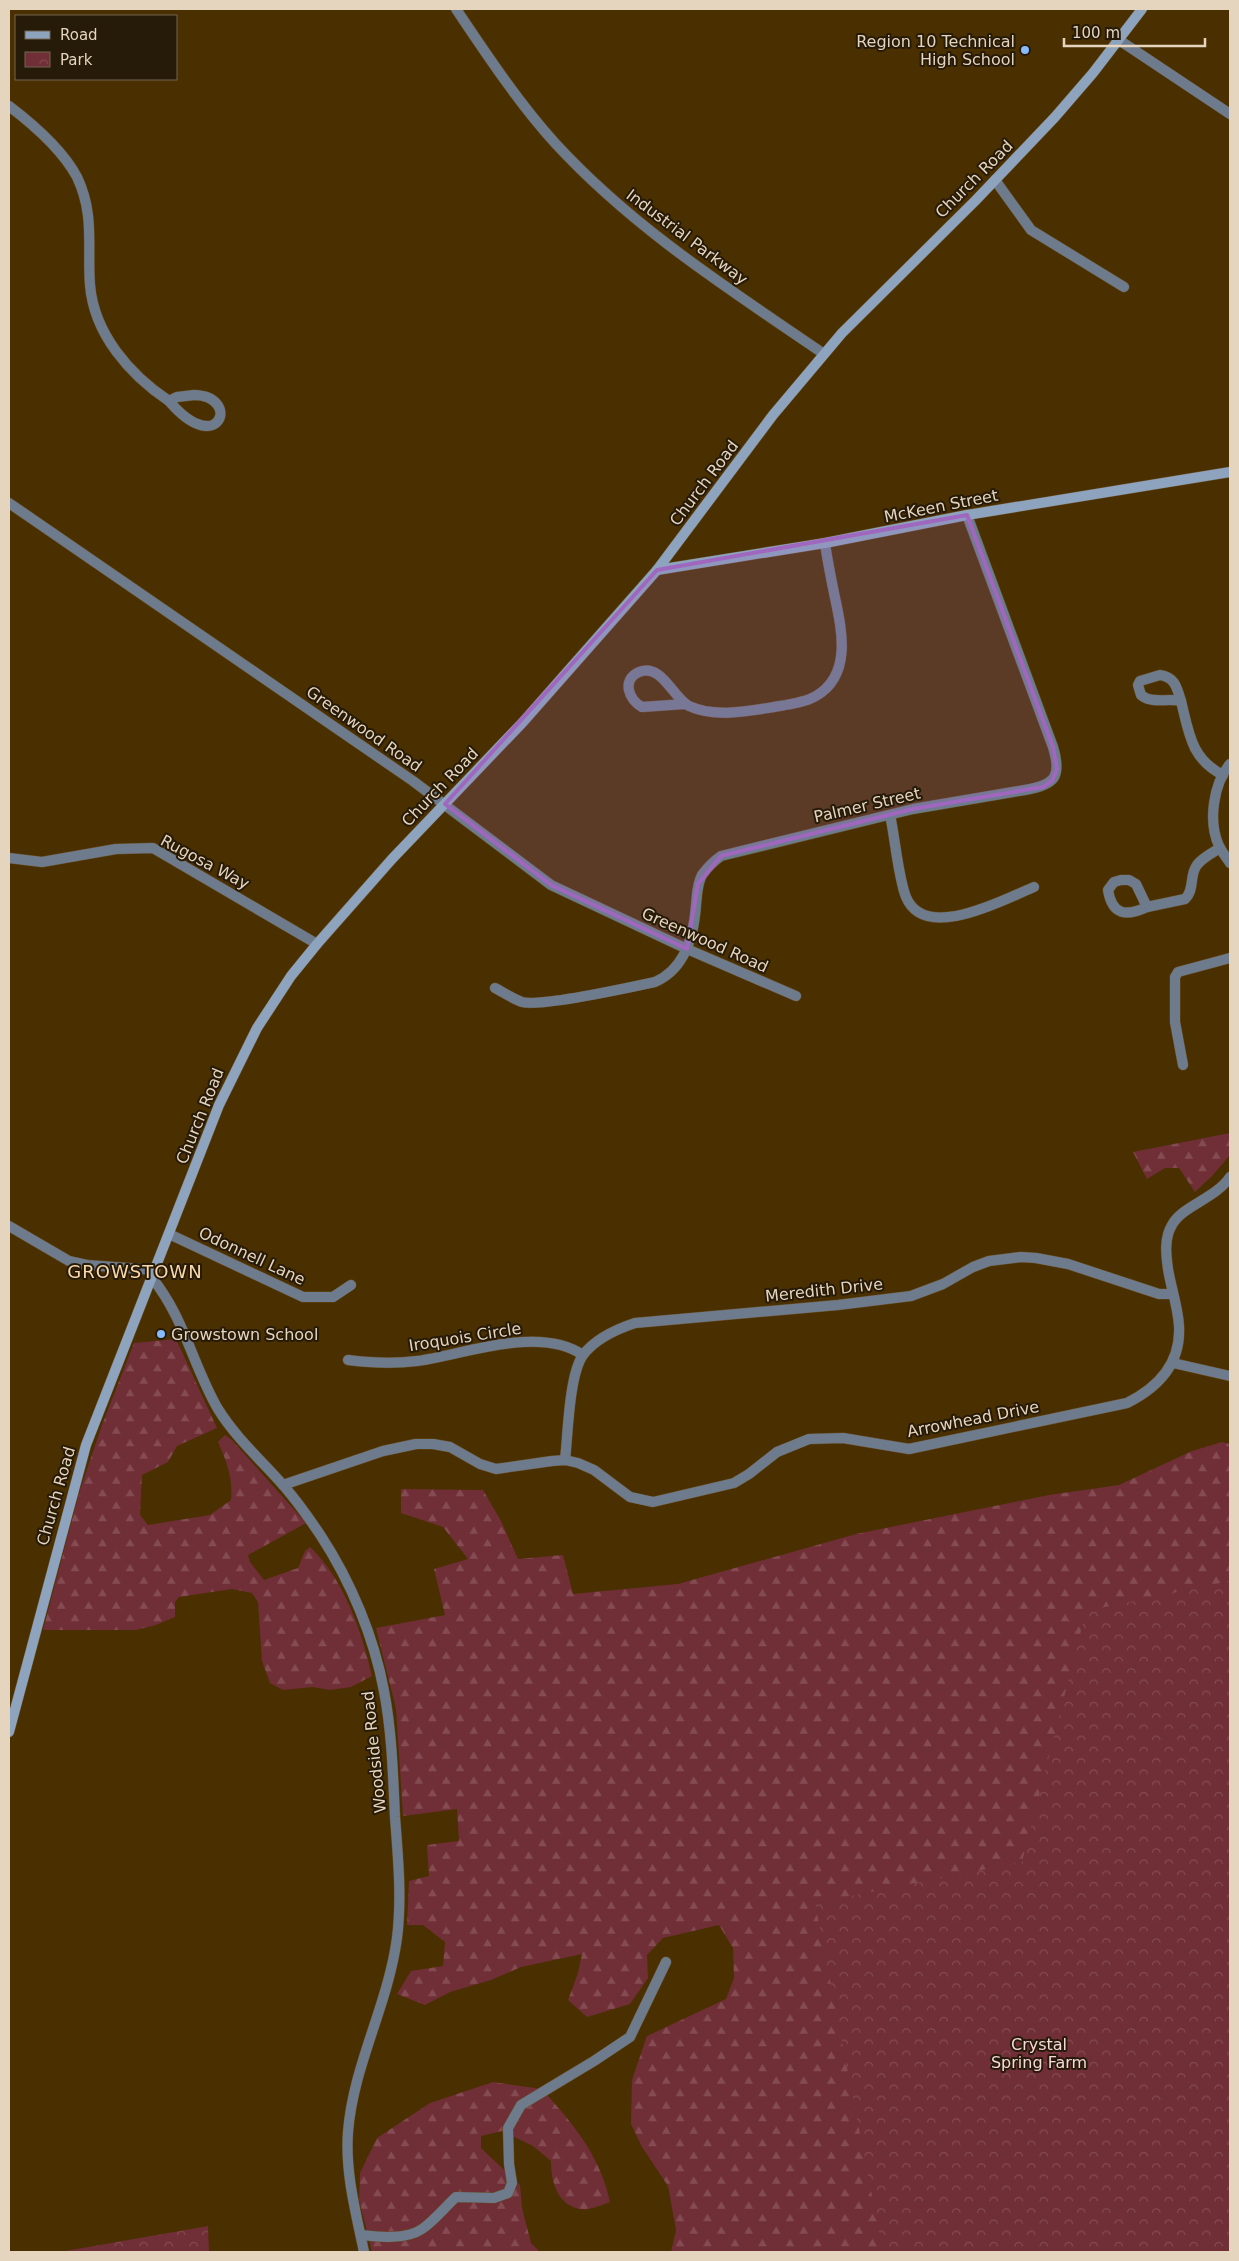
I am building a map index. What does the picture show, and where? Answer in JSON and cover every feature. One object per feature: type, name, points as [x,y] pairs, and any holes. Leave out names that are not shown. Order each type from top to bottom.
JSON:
[{"type":"street","name":"Industrial Parkway","points":[[456,9],[528,111],[566,155],[605,194],[689,262],[824,354]]},
{"type":"street","name":"Church Road","points":[[9,1732],[80,1466],[219,1105],[237,1066],[268,1010],[317,944],[354,900],[524,722],[657,570],[773,415],[824,354],[868,305],[995,180],[1055,117],[1119,40],[1142,9]]},
{"type":"street","points":[[1119,40],[1230,114]]},
{"type":"street","points":[[9,106],[52,145],[66,160],[76,177],[90,219],[90,286],[94,307],[101,327],[111,344],[136,373],[169,401],[176,410],[197,425],[204,428],[212,426],[219,420],[220,410],[216,402],[209,398],[194,395],[177,397],[169,401]]},
{"type":"street","points":[[995,180],[1032,230],[1124,287]]},
{"type":"street","name":"McKeen Street","points":[[657,570],[825,543],[967,515],[1230,472]]},
{"type":"street","name":"Greenwood Road","points":[[9,503],[445,804],[551,885],[686,949],[796,996]]},
{"type":"street","name":"Palmer Street","points":[[494,988],[523,1002],[532,1002],[555,1000],[645,984],[668,974],[681,960],[693,928],[698,884],[702,875],[721,856],[951,801],[1043,787],[1052,781],[1058,769],[1053,747],[967,515]]},
{"type":"street","points":[[685,704],[660,676],[653,672],[637,673],[631,678],[628,688],[630,697],[642,707],[685,704],[700,710],[717,712],[758,710],[807,699],[816,696],[830,682],[840,663],[842,640],[825,543]]},
{"type":"street","points":[[1181,701],[1197,754],[1211,769],[1223,775]]},
{"type":"street","points":[[1230,764],[1223,775],[1216,795],[1213,818],[1215,834],[1220,848],[1230,862]]},
{"type":"street","points":[[890,815],[907,898],[919,911],[935,918],[952,918],[1034,887]]},
{"type":"street","name":"Rugosa Way","points":[[9,858],[42,862],[116,849],[153,848],[317,944]]},
{"type":"street","points":[[1147,907],[1185,899],[1191,890],[1193,873],[1198,863],[1220,848]]},
{"type":"street","points":[[1183,1065],[1176,1022],[1175,977],[1178,972],[1230,958]]},
{"type":"street","points":[[1230,1177],[1219,1191],[1186,1211],[1172,1225],[1166,1251],[1172,1294],[1179,1325],[1173,1363],[1230,1376]]},
{"type":"street","points":[[9,1226],[69,1261],[154,1274]]},
{"type":"street","name":"Odonnell Lane","points":[[169,1234],[303,1297],[333,1297],[352,1285]]},
{"type":"street","name":"Meredith Drive","points":[[583,1355],[606,1336],[620,1328],[635,1323],[838,1305],[911,1296],[943,1284],[973,1267],[1005,1258],[1028,1257],[1052,1260],[1159,1294],[1172,1294]]},
{"type":"street","name":"Woodside Road","points":[[154,1274],[175,1310],[209,1391],[219,1410],[243,1442],[283,1485],[322,1538],[343,1575],[372,1646],[387,1711],[399,1869],[398,1915],[393,1961],[356,2088],[348,2131],[349,2175],[364,2252]]},
{"type":"street","name":"Iroquois Circle","points":[[348,1360],[384,1364],[416,1361],[539,1340],[564,1344],[583,1355]]},
{"type":"street","points":[[565,1460],[572,1394],[577,1370],[583,1355]]},
{"type":"street","name":"Arrowhead Drive","points":[[283,1485],[350,1461],[416,1444],[450,1447],[480,1464],[496,1468],[565,1460],[586,1465],[630,1497],[653,1502],[734,1483],[777,1452],[809,1439],[843,1438],[909,1449],[1112,1407],[1142,1395],[1168,1371],[1173,1363]]},
{"type":"street","points":[[361,2235],[382,2237],[412,2233],[422,2230],[456,2197],[494,2198],[508,2193],[512,2183],[509,2164],[508,2128],[521,2105],[630,2037],[666,1962]]},
{"type":"highlighted area","points":[[967,515],[1053,747],[1057,769],[1052,781],[1043,787],[913,809],[721,856],[698,884],[687,949],[551,885],[445,804],[657,570]]},
{"type":"green space","points":[[1230,1133],[1230,1155],[1195,1192],[1179,1168],[1165,1168],[1147,1179],[1133,1152]]},
{"type":"green space","points":[[176,1339],[217,1428],[177,1446],[168,1462],[142,1475],[140,1515],[148,1525],[210,1515],[231,1500],[229,1470],[218,1442],[225,1435],[232,1440],[306,1523],[248,1555],[250,1562],[264,1580],[298,1568],[305,1551],[310,1547],[333,1574],[342,1590],[357,1624],[372,1676],[351,1687],[330,1690],[313,1687],[283,1690],[270,1683],[262,1661],[258,1602],[252,1593],[232,1589],[179,1597],[175,1602],[175,1617],[156,1625],[136,1630],[43,1630],[79,1493],[102,1425],[134,1343]]},
{"type":"green space","points":[[1222,1442],[1230,1444],[1230,2252],[671,2252],[676,2230],[668,2186],[642,2147],[631,2124],[632,2080],[647,2036],[726,1999],[734,1978],[733,1948],[719,1925],[663,1938],[647,1955],[648,1978],[630,2004],[587,2017],[568,2000],[578,1973],[582,1954],[521,1967],[491,1980],[450,1992],[425,2005],[397,1994],[411,1971],[443,1966],[445,1942],[423,1925],[407,1925],[409,1881],[429,1876],[427,1845],[459,1841],[457,1809],[403,1816],[396,1709],[376,1628],[445,1615],[434,1569],[468,1559],[443,1527],[401,1513],[401,1489],[483,1490],[501,1521],[518,1559],[563,1555],[573,1594],[678,1584],[856,1534],[1049,1495],[1119,1485],[1192,1451]]},
{"type":"green space","name":"Crystal Spring Farm","points":[[1230,1581],[1230,2252],[883,2252],[815,1903],[1022,1862],[1086,1611]]},
{"type":"green space","points":[[493,2082],[542,2089],[584,2141],[600,2169],[610,2202],[587,2209],[572,2207],[566,2203],[557,2191],[552,2176],[551,2161],[533,2146],[502,2131],[481,2136],[481,2148],[520,2185],[522,2208],[531,2243],[540,2252],[372,2252],[359,2200],[360,2173],[377,2138],[430,2103]]},
{"type":"green space","points":[[208,2226],[209,2252],[60,2252]]},
{"type":"place","name":"Region 10 Technical High School","points":[[1025,50]]},
{"type":"place","name":"Growstown School","points":[[161,1334]]},
{"type":"district","name":"GROWSTOWN","points":[[135,1271]]}]
